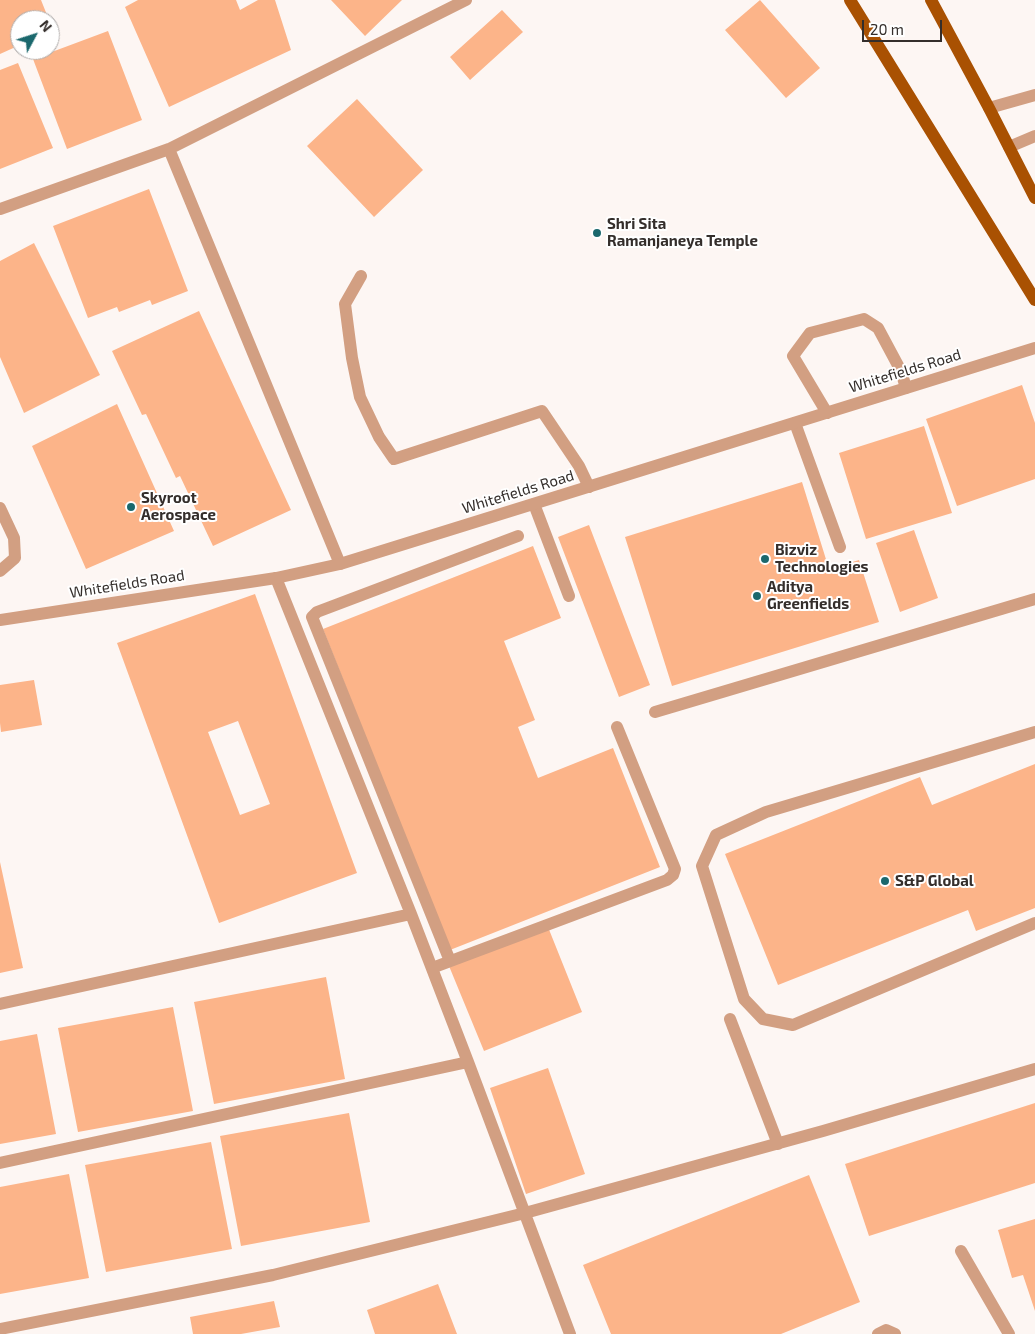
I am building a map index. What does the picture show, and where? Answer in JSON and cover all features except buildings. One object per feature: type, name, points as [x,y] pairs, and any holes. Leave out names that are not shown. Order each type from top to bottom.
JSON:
[{"type":"main road","points":[[850,0],[1035,300]]},
{"type":"main road","points":[[931,2],[989,108],[1035,198]]},
{"type":"street","points":[[0,209],[169,149],[465,0]]},
{"type":"street","points":[[989,108],[1035,95]]},
{"type":"street","points":[[1009,147],[1035,136]]},
{"type":"street","points":[[169,149],[340,564]]},
{"type":"street","points":[[361,276],[345,304],[352,358],[360,397],[379,437],[394,459],[542,411],[578,466],[589,487]]},
{"type":"street","points":[[828,413],[792,356],[810,333],[864,319],[878,328],[901,372],[906,388]]},
{"type":"street","name":"Whitefields Road","points":[[0,620],[276,578],[340,564],[1035,348]]},
{"type":"street","points":[[795,423],[840,547]]},
{"type":"street","points":[[534,504],[569,596]]},
{"type":"street","points":[[0,508],[14,538],[15,558],[0,571]]},
{"type":"street","points":[[450,961],[312,617],[317,612],[518,536]]},
{"type":"street","points":[[276,578],[411,914],[570,1334]]},
{"type":"street","points":[[654,712],[1035,599]]},
{"type":"street","points":[[432,968],[667,880],[673,875],[675,869],[617,727]]},
{"type":"street","points":[[1035,732],[766,812],[716,835],[702,866],[744,999],[763,1019],[793,1025],[1035,922]]},
{"type":"street","points":[[0,1004],[411,914]]},
{"type":"street","points":[[730,1019],[778,1144]]},
{"type":"street","points":[[0,1163],[468,1062]]},
{"type":"street","points":[[0,1329],[273,1275],[525,1213],[778,1144],[1035,1069]]},
{"type":"street","points":[[961,1251],[1010,1334]]},
{"type":"street","points":[[878,1334],[886,1330],[895,1334]]},
{"type":"place","name":"Shri Sita Ramanjaneya Temple","points":[[597,233]]},
{"type":"place","name":"Skyroot Aerospace","points":[[131,507]]},
{"type":"place","name":"Bizviz Technologies","points":[[765,559]]},
{"type":"place","name":"Aditya Greenfields","points":[[757,596]]},
{"type":"place","name":"S&P Global","points":[[885,881]]}]
